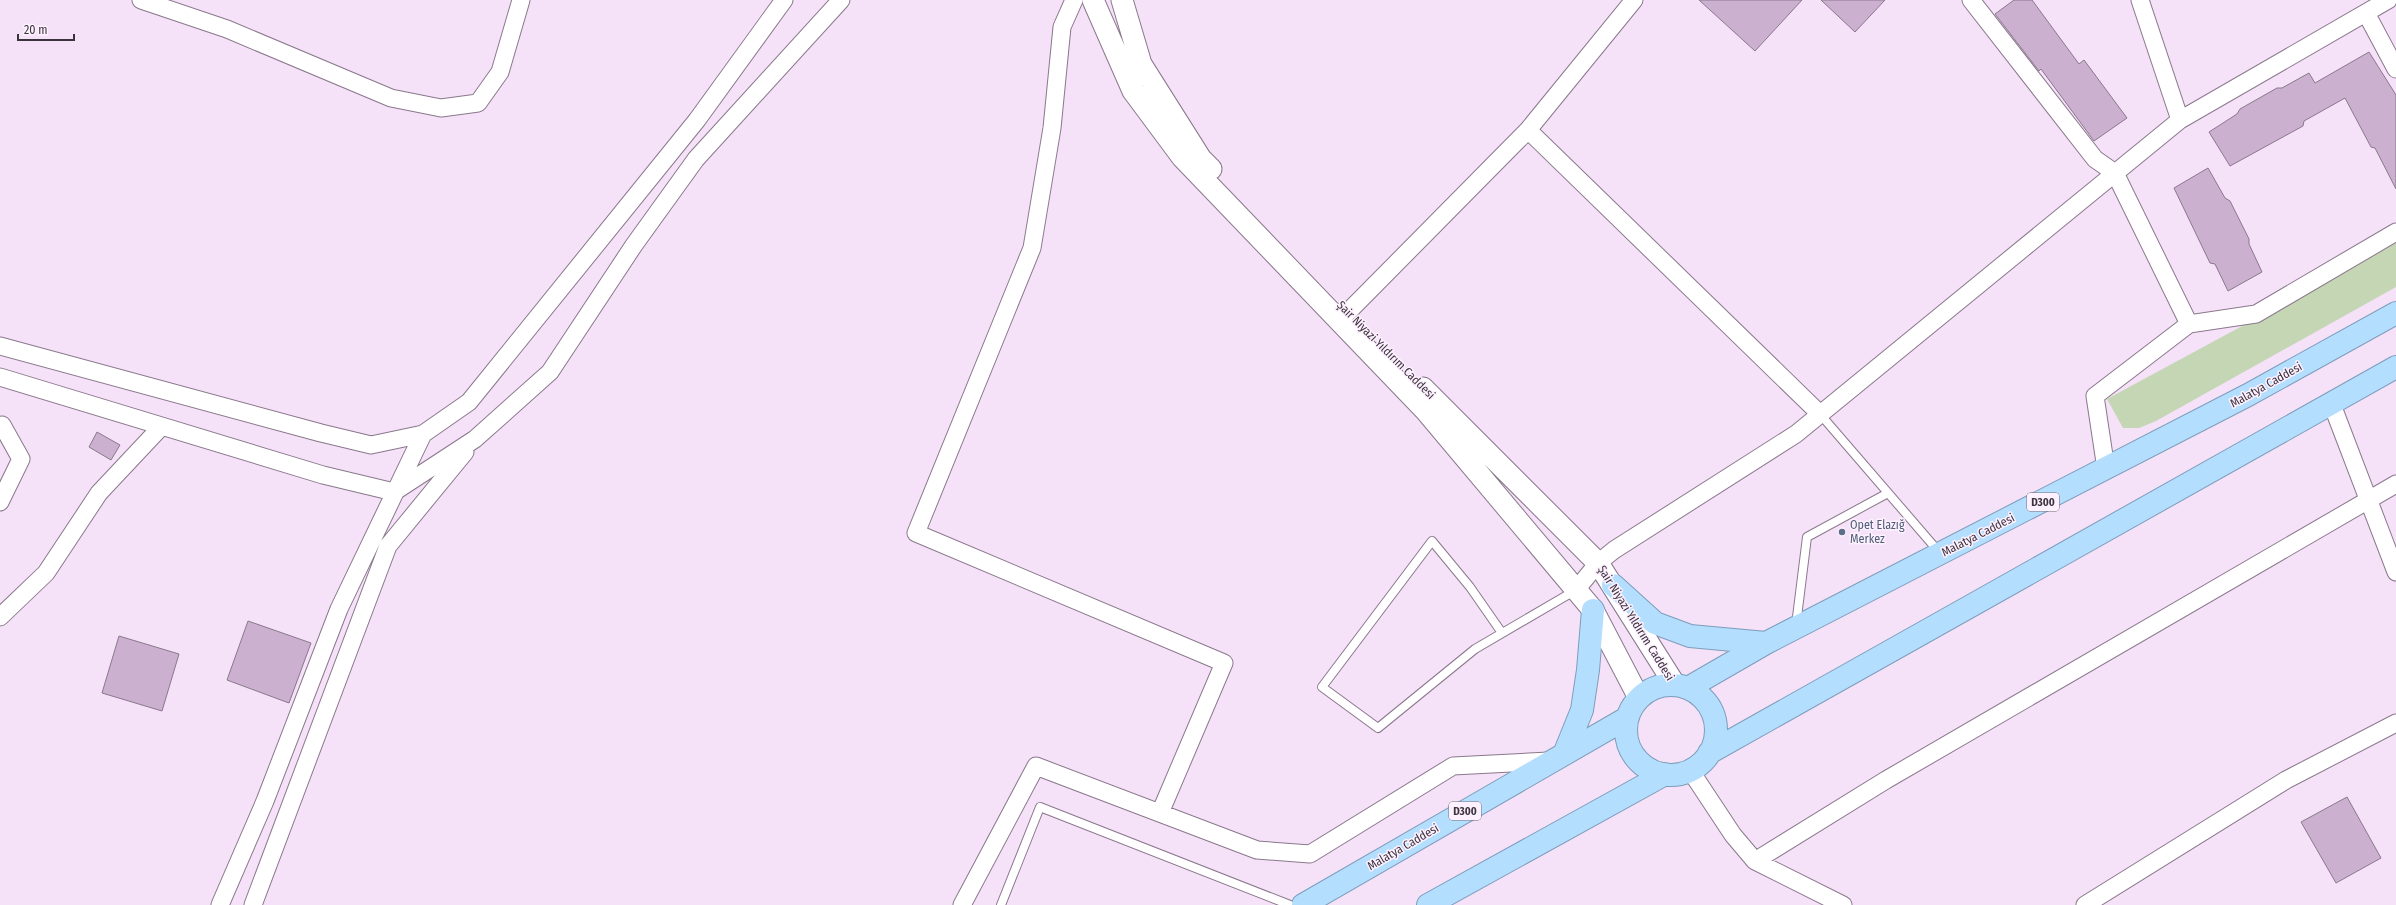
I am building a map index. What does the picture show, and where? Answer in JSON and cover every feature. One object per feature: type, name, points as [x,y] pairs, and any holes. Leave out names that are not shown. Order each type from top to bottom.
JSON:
[{"type":"highway","name":"Malatya Caddesi","points":[[1681,686],[1941,554],[2248,395],[2396,313]]},
{"type":"highway","points":[[1709,753],[2331,402],[2396,367]]},
{"type":"highway","points":[[1613,585],[1655,623],[1690,636],[1766,643]]},
{"type":"highway","points":[[1557,757],[1582,710],[1588,670],[1593,610]]},
{"type":"highway","points":[[1681,686],[1708,704],[1714,716],[1715,735],[1709,753],[1701,763],[1690,770],[1678,774],[1665,774],[1650,770],[1638,760],[1630,748],[1626,733],[1627,718],[1639,698],[1655,688],[1681,686]]},
{"type":"highway","name":"Malatya Caddesi","points":[[1303,905],[1557,757],[1627,718]]},
{"type":"highway","points":[[1431,904],[1665,774]]},
{"type":"street","points":[[141,0],[227,29],[391,98],[441,108],[478,103],[500,72],[522,0]]},
{"type":"street","points":[[0,346],[321,433],[371,444],[423,434],[469,402],[697,120],[784,0]]},
{"type":"street","points":[[0,377],[323,475],[394,492],[475,439],[550,372],[634,245],[696,159],[841,0]]},
{"type":"street","points":[[1074,0],[1062,27],[1052,128],[1032,248],[916,533],[1224,662],[1160,813]]},
{"type":"street","points":[[1093,0],[1133,91],[1182,157],[1426,411],[1593,610],[1639,698]]},
{"type":"street","name":"Şair Niyazi Yıldırım Caddesi","points":[[1122,0],[1141,64],[1201,159],[1348,312],[1598,563],[1681,686]]},
{"type":"street","points":[[1348,312],[1528,130],[1634,0]]},
{"type":"street","points":[[1972,0],[2095,159],[2115,173],[2189,324]]},
{"type":"street","points":[[2140,0],[2180,120]]},
{"type":"street","points":[[1576,590],[1598,563],[1614,550],[1796,434],[2180,120],[2388,0]]},
{"type":"street","points":[[2366,13],[2396,69]]},
{"type":"street","points":[[1528,130],[1820,414]]},
{"type":"street","points":[[2106,469],[2095,396],[2189,324],[2256,314],[2396,232]]},
{"type":"street","points":[[2331,402],[2396,572]]},
{"type":"street","points":[[0,502],[20,459],[2,425]]},
{"type":"street","points":[[0,617],[46,572],[99,493],[161,427]]},
{"type":"street","points":[[220,905],[265,801],[339,609],[423,434]]},
{"type":"street","points":[[253,905],[388,546],[475,439]]},
{"type":"street","points":[[1755,861],[1886,780],[2396,484]]},
{"type":"street","points":[[2085,905],[2286,780],[2396,723]]},
{"type":"street","points":[[962,905],[1036,766],[1258,850],[1310,854],[1453,766],[1557,757]]},
{"type":"street","points":[[1690,770],[1734,835],[1755,861],[1843,905]]},
{"type":"lane","points":[[1820,414],[1941,554]]},
{"type":"lane","points":[[1796,628],[1807,537],[1888,493]]},
{"type":"lane","points":[[1502,633],[1470,587],[1432,541],[1322,687],[1378,728],[1475,649],[1576,590]]},
{"type":"lane","points":[[1001,905],[1040,807],[1290,905]]},
{"type":"green space","points":[[2396,243],[2396,287],[2156,421],[2139,428],[2123,428],[2107,399]]},
{"type":"building","points":[[1699,0],[1802,0],[1755,51]]},
{"type":"building","points":[[1821,0],[1885,0],[1855,32]]},
{"type":"building","points":[[2014,0],[2032,0],[2079,64],[2084,60],[2127,118],[2094,141],[2041,69],[2039,71],[1995,14]]},
{"type":"building","points":[[2369,52],[2396,95],[2396,189],[2375,148],[2371,147],[2345,98],[2304,121],[2303,126],[2230,166],[2209,132],[2237,114],[2240,109],[2277,88],[2282,88],[2309,73],[2315,83]]},
{"type":"building","points":[[2208,168],[2225,198],[2230,201],[2249,239],[2249,244],[2262,272],[2228,291],[2215,264],[2210,263],[2174,188]]},
{"type":"building","points":[[97,432],[120,445],[111,460],[89,447]]},
{"type":"building","points":[[248,621],[311,643],[289,703],[227,680]]},
{"type":"building","points":[[119,636],[179,654],[162,711],[102,693]]},
{"type":"building","points":[[2347,797],[2381,858],[2336,883],[2301,822]]},
{"type":"place","name":"Opet Elazığ Merkez","points":[[1842,532]]}]
